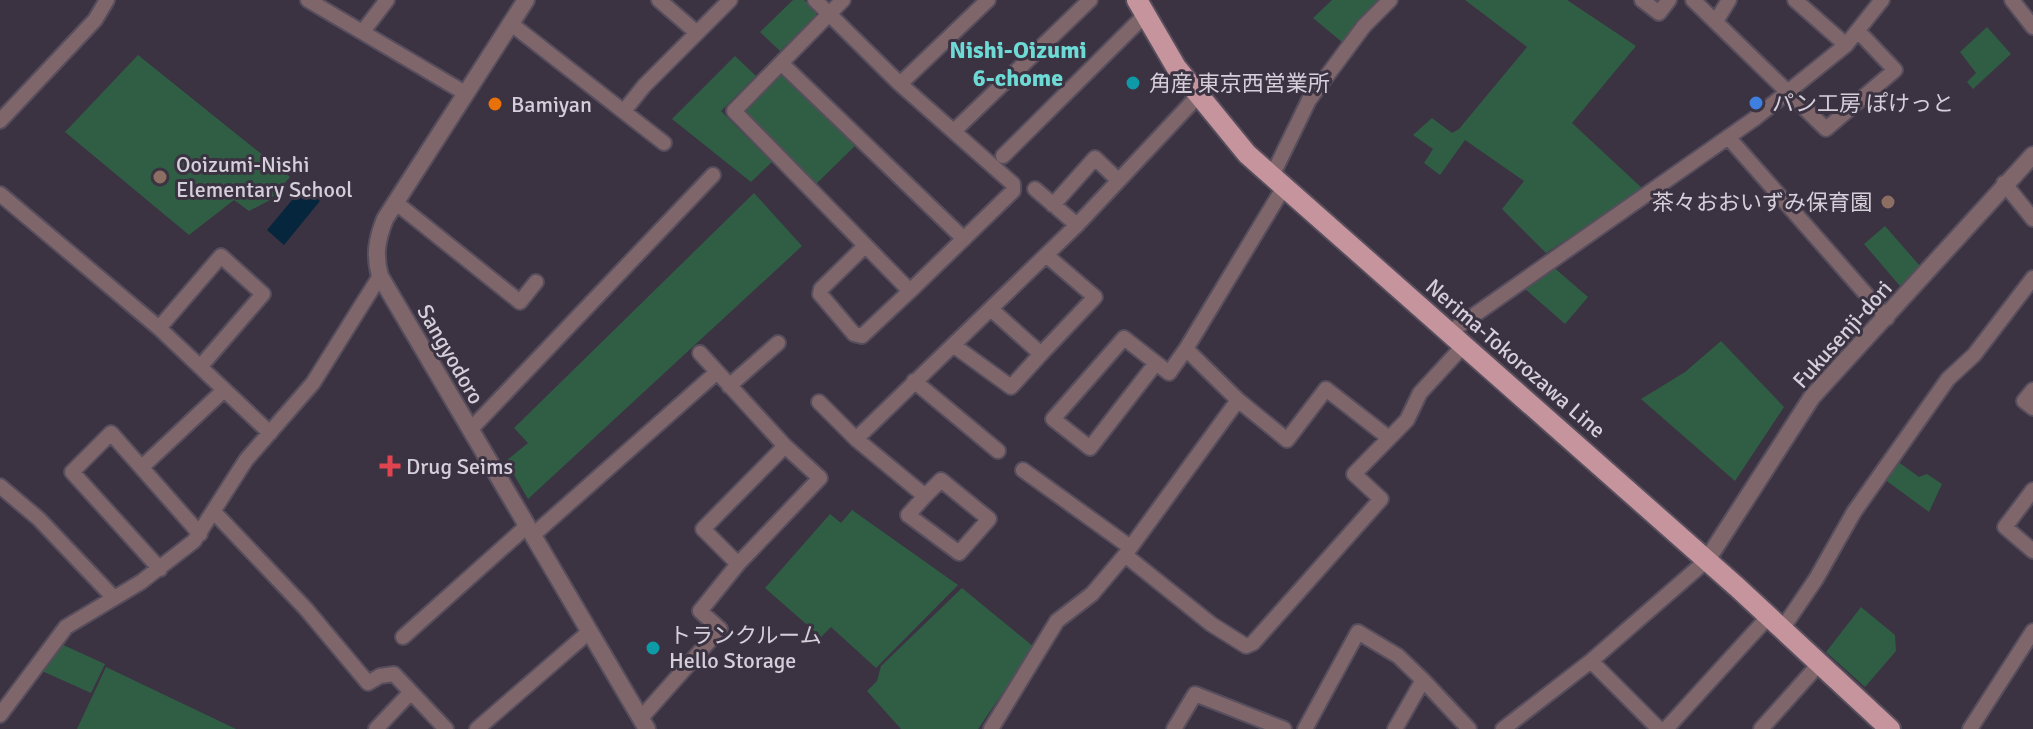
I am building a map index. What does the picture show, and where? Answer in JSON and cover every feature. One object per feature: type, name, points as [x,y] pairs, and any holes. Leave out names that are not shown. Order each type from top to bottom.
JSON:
[{"type":"main road","name":"Nerima-Tokorozawa Line","points":[[1141,7],[1197,97],[1247,154],[1707,560],[1890,729]]},
{"type":"street","points":[[0,121],[95,20],[107,0]]},
{"type":"street","points":[[308,0],[364,30],[465,93]]},
{"type":"street","points":[[364,30],[387,0]]},
{"type":"street","name":"Sangyodoro","points":[[526,0],[395,202],[378,238],[376,261],[380,276],[644,724]]},
{"type":"street","points":[[659,0],[697,33]]},
{"type":"street","points":[[624,111],[730,0]]},
{"type":"street","points":[[815,0],[900,84],[1013,184],[1013,191],[862,336],[854,334],[820,294],[821,289],[865,246]]},
{"type":"street","points":[[843,0],[734,111],[910,291]]},
{"type":"street","points":[[900,84],[988,0]]},
{"type":"street","points":[[954,131],[1090,0]]},
{"type":"street","points":[[1156,363],[1090,448],[1053,419],[1124,338],[1169,373],[1186,349],[1278,181],[1309,100],[1364,26],[1390,0]]},
{"type":"street","points":[[1642,0],[1659,13],[1669,0]]},
{"type":"street","points":[[1693,0],[1826,129],[1895,70],[1859,32]]},
{"type":"street","points":[[1716,21],[1729,0]]},
{"type":"street","points":[[1795,0],[1846,45]]},
{"type":"street","points":[[1023,470],[1127,551],[1211,624],[1246,646],[1253,643],[1381,499],[1354,474],[1407,420],[1420,393],[1457,338],[1728,137],[1846,45],[1882,0]]},
{"type":"street","points":[[2012,0],[2033,27]]},
{"type":"street","points":[[1003,156],[1141,7]]},
{"type":"street","points":[[510,23],[664,143]]},
{"type":"street","points":[[781,63],[964,239]]},
{"type":"street","points":[[856,439],[1077,225],[1197,97]]},
{"type":"street","points":[[1728,137],[1887,318]]},
{"type":"street","name":"Fukusenji-dori","points":[[1707,560],[1812,397],[1887,318],[2004,183],[2033,155]]},
{"type":"street","points":[[1053,205],[1095,158],[1118,180]]},
{"type":"street","points":[[470,430],[713,175]]},
{"type":"street","points":[[2004,183],[2033,219]]},
{"type":"street","points":[[1035,189],[1077,225]]},
{"type":"street","points":[[0,194],[159,328],[270,433]]},
{"type":"street","points":[[395,202],[520,302],[536,282]]},
{"type":"street","points":[[953,345],[1011,387],[1095,297],[1046,255]]},
{"type":"street","points":[[159,328],[221,256],[263,294],[200,367]]},
{"type":"street","points":[[0,715],[66,627],[160,569],[200,534],[229,484],[313,383],[380,276]]},
{"type":"street","points":[[1666,729],[1776,623],[1816,579],[1854,512],[1948,379],[1974,355],[2033,278]]},
{"type":"street","points":[[991,309],[1041,354]]},
{"type":"street","points":[[729,386],[778,343]]},
{"type":"street","points":[[1186,349],[1238,400],[1287,440],[1326,389],[1389,438]]},
{"type":"street","points":[[644,724],[720,629],[700,611],[738,564],[820,478],[785,446],[700,353]]},
{"type":"street","points":[[403,637],[717,372]]},
{"type":"street","points":[[914,381],[998,451]]},
{"type":"street","points":[[2033,390],[2024,401],[2033,408]]},
{"type":"street","points":[[142,467],[223,391]]},
{"type":"street","points":[[994,728],[1057,621],[1092,594],[1238,400]]},
{"type":"street","points":[[819,402],[856,439],[925,496]]},
{"type":"street","points":[[160,569],[72,472],[111,433],[200,534]]},
{"type":"street","points":[[738,564],[703,529],[785,446]]},
{"type":"street","points":[[941,480],[989,519],[959,553],[908,515],[925,496],[941,480]]},
{"type":"street","points":[[0,486],[39,519],[114,598]]},
{"type":"street","points":[[2033,490],[2005,527],[2033,551]]},
{"type":"street","points":[[214,512],[314,618],[368,683],[380,676],[394,674],[446,729]]},
{"type":"street","points":[[1503,729],[1591,661],[1707,560]]},
{"type":"street","points":[[477,729],[590,631]]},
{"type":"street","points":[[1970,729],[2033,631]]},
{"type":"street","points":[[1305,729],[1358,632],[1398,656],[1469,729]]},
{"type":"street","points":[[1591,661],[1659,729]]},
{"type":"street","points":[[1761,729],[1820,663]]},
{"type":"street","points":[[1395,729],[1423,680]]},
{"type":"street","points":[[376,729],[411,692]]},
{"type":"street","points":[[1174,729],[1195,694],[1284,729]]},
{"type":"green space","points":[[793,0],[804,0],[816,10],[816,16],[780,51],[760,32]]},
{"type":"green space","points":[[1332,0],[1382,0],[1343,43],[1313,18]]},
{"type":"green space","points":[[1465,0],[1567,0],[1636,46],[1572,123],[1643,189],[1546,253],[1502,209],[1524,181],[1465,140],[1440,175],[1424,163],[1433,149],[1413,135],[1432,118],[1452,133],[1459,129],[1527,47]]},
{"type":"green space","points":[[1987,27],[2011,54],[1973,89],[1967,82],[1976,73],[1960,52]]},
{"type":"green space","points":[[138,55],[290,177],[270,200],[249,211],[234,200],[189,235],[65,132]]},
{"type":"green space","points":[[735,56],[756,76],[721,111],[772,162],[751,182],[672,119]]},
{"type":"green space","points":[[776,75],[783,75],[856,145],[815,185],[744,113],[744,107]]},
{"type":"green space","points":[[754,193],[802,246],[528,499],[506,461],[528,443],[514,428]]},
{"type":"green space","points":[[1885,226],[1920,266],[1900,286],[1864,244]]},
{"type":"green space","points":[[1551,265],[1588,297],[1565,324],[1523,287]]},
{"type":"green space","points":[[1721,341],[1784,407],[1735,481],[1641,399],[1685,372]]},
{"type":"green space","points":[[1897,461],[1919,477],[1927,474],[1942,484],[1929,512],[1884,479]]},
{"type":"green space","points":[[852,510],[958,585],[876,668],[831,627],[821,637],[765,588],[830,514],[841,523]]},
{"type":"green space","points":[[962,588],[1034,647],[978,729],[901,729],[867,691],[877,681],[881,666]]},
{"type":"green space","points":[[1861,607],[1895,635],[1896,651],[1865,687],[1826,652]]},
{"type":"green space","points":[[61,644],[105,664],[91,693],[42,671]]},
{"type":"green space","points":[[106,667],[236,729],[77,729]]},
{"type":"water","points":[[303,187],[320,201],[284,245],[267,230]]},
{"type":"place","name":"角産 東京西営業所","points":[[1133,83]]},
{"type":"place","name":"パン工房 ぽけっと","points":[[1756,103]]},
{"type":"place","name":"Bamiyan","points":[[495,104]]},
{"type":"place","name":"Ooizumi-Nishi Elementary School","points":[[160,177]]},
{"type":"place","name":"茶々おおいずみ保育園","points":[[1888,202]]},
{"type":"place","name":"Drug Seims","points":[[390,466]]},
{"type":"place","name":"トランクルーム Hello Storage","points":[[653,648]]},
{"type":"district","name":"Nishi-Oizumi 6-chome","points":[[1018,64]]}]
